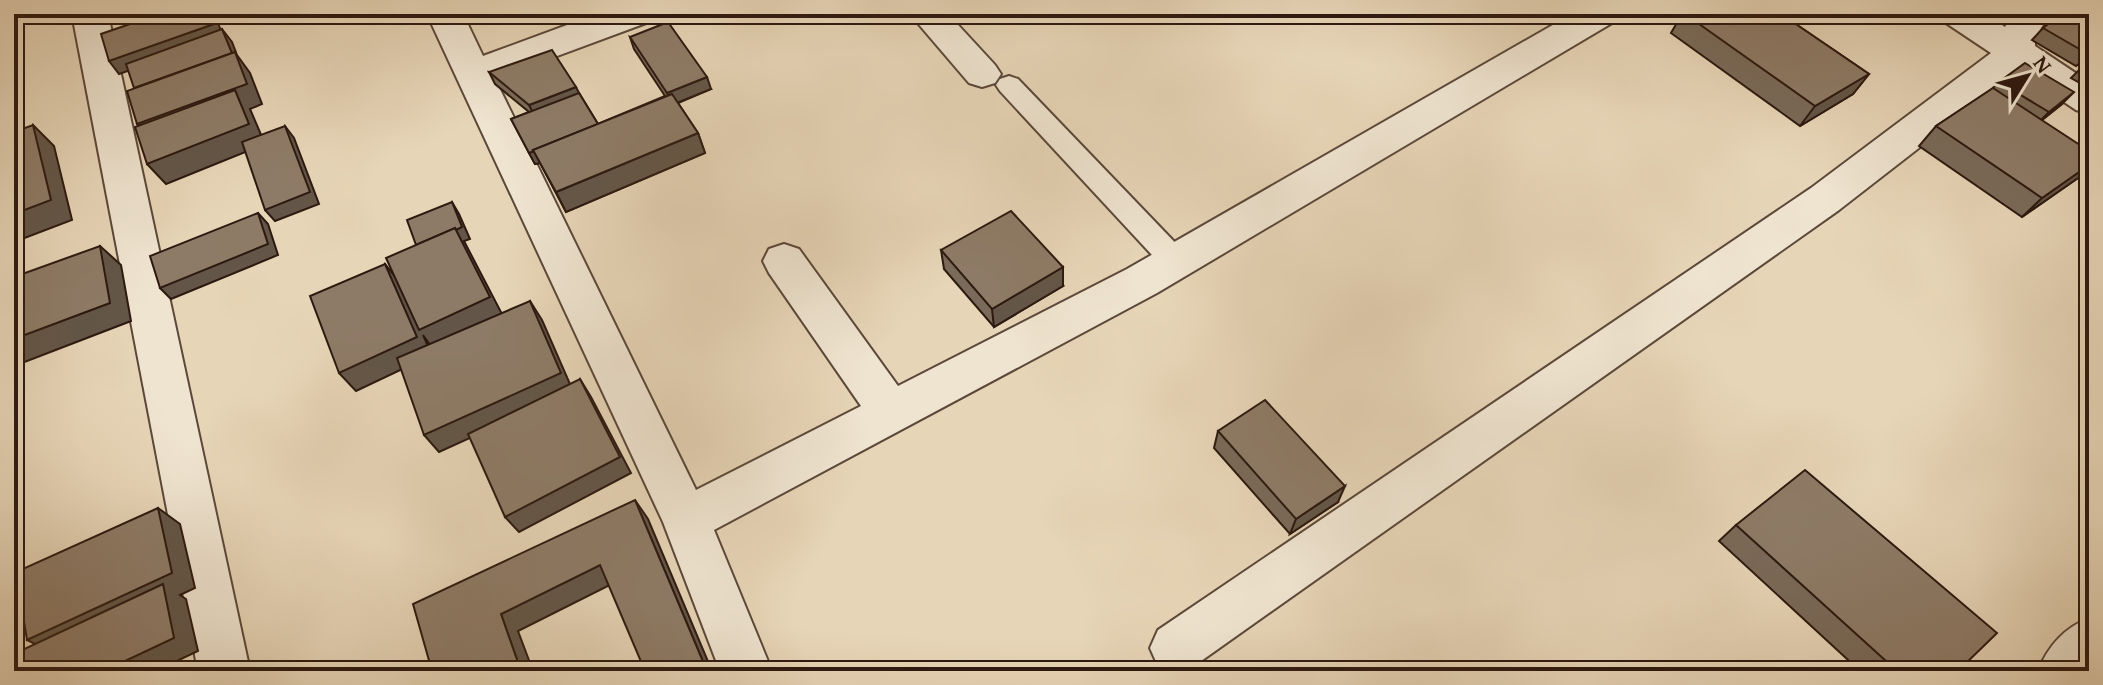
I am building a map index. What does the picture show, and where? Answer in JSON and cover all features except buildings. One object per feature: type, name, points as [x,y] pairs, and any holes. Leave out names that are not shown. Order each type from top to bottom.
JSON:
[{"type":"street","points":[[90,14],[224,671]]},
{"type":"street","points":[[445,14],[686,520],[746,671]]},
{"type":"street","points":[[474,73],[633,14]]},
{"type":"street","points":[[928,14],[996,79]]},
{"type":"street","points":[[686,520],[1175,261],[1599,14]]},
{"type":"street","points":[[1959,14],[2023,34],[2089,100]]},
{"type":"street","points":[[1176,648],[1825,199],[2023,34]]},
{"type":"street","points":[[784,261],[890,411]]},
{"type":"street","points":[[2064,671],[2089,643]]},
{"type":"lane","points":[[996,79],[1175,261]]}]
